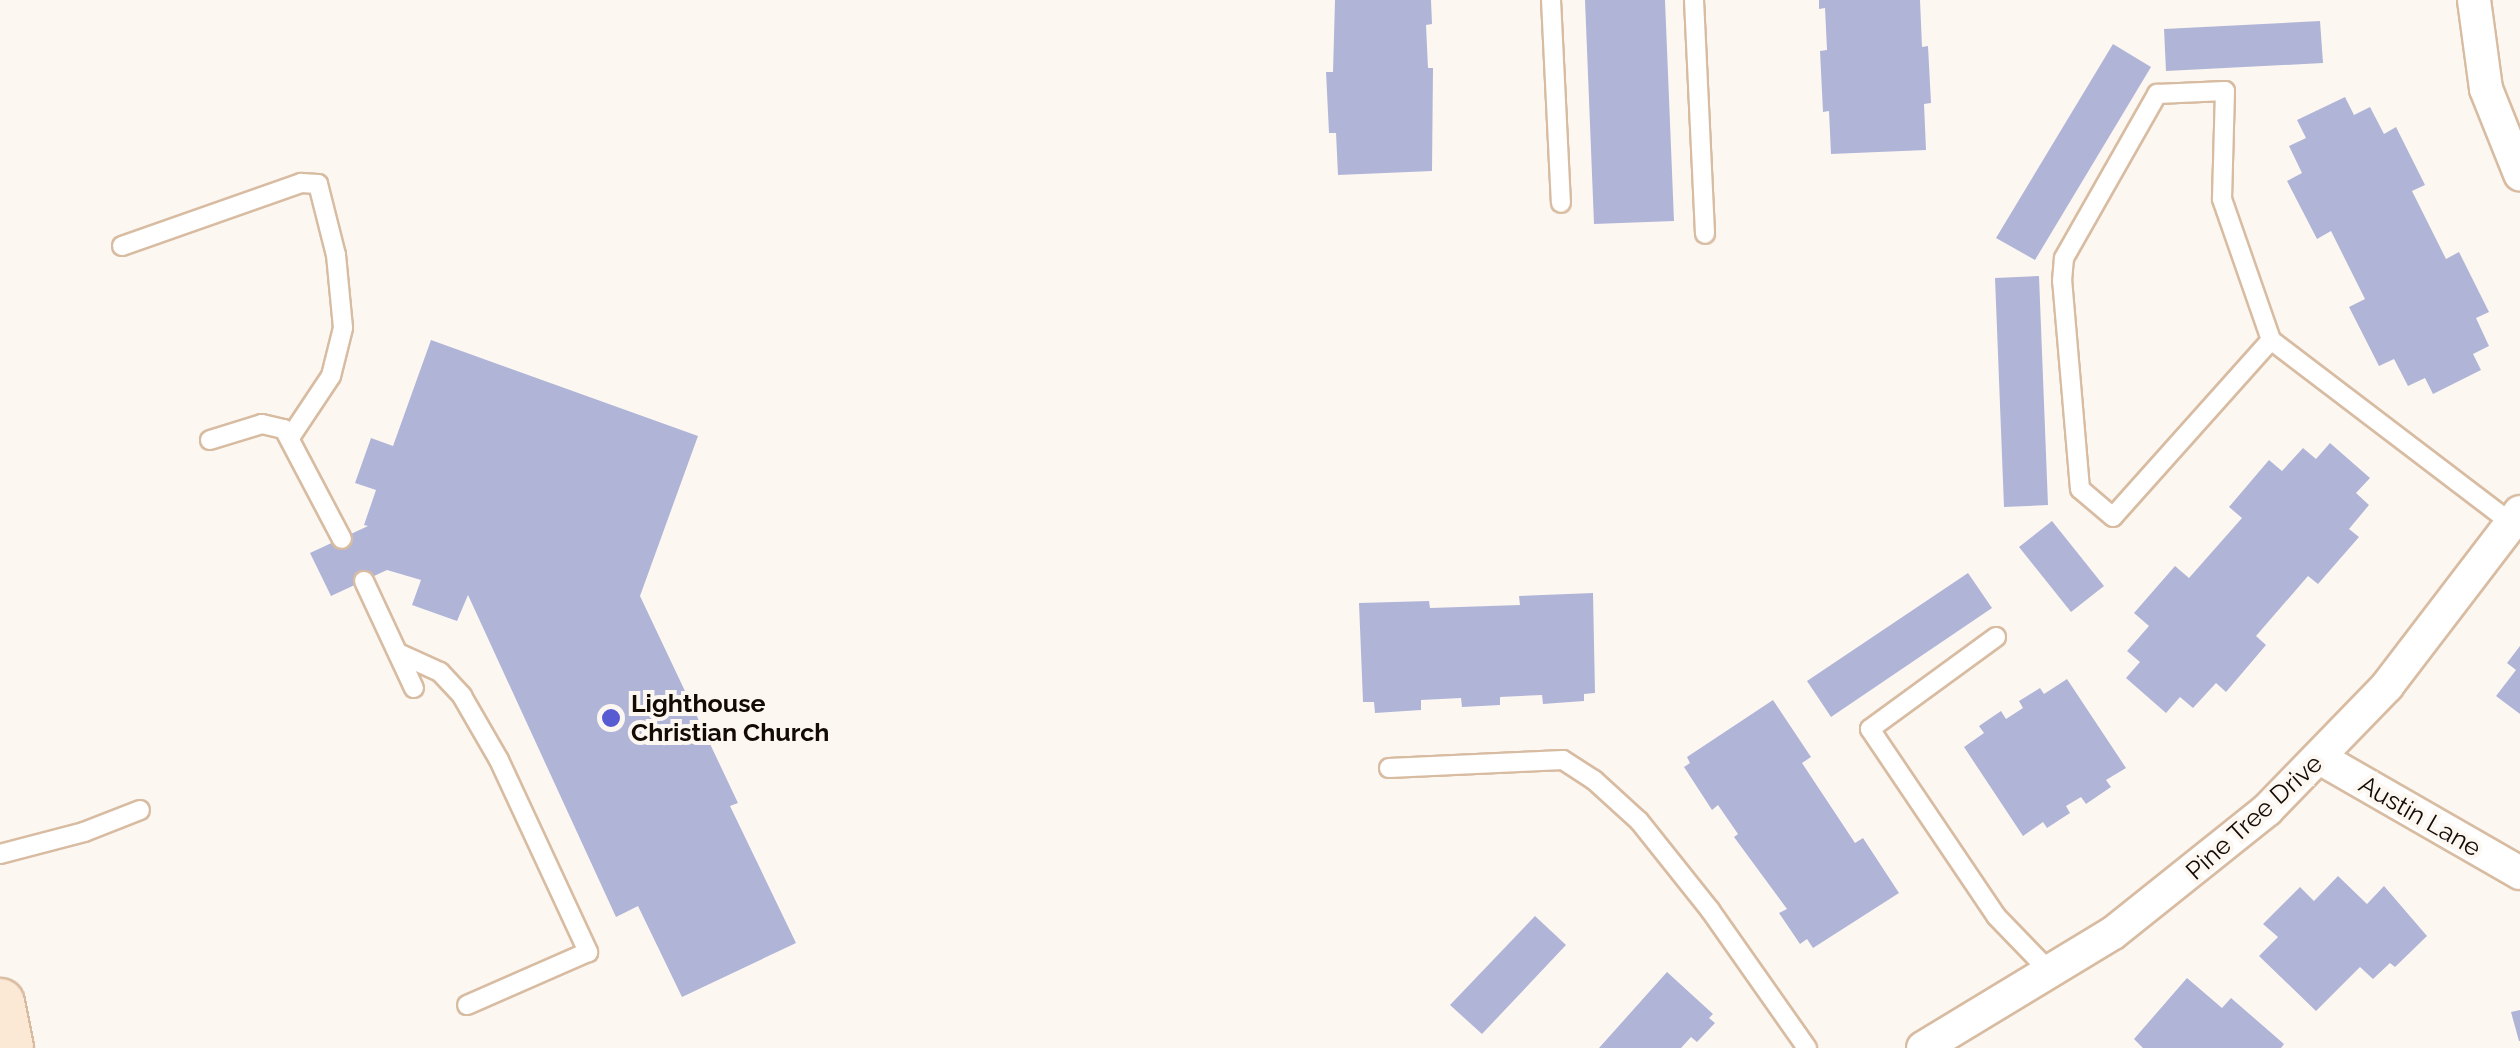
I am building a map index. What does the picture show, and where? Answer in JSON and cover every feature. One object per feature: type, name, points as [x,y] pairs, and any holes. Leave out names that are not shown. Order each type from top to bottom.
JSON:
[{"type":"street","points":[[2474,0],[2486,89],[2520,174]]},
{"type":"street","name":"Pine Tree Drive","points":[[1923,1048],[2051,973],[2192,874],[2320,758],[2387,686],[2516,518]]},
{"type":"street","name":"Austin Lane","points":[[2320,758],[2520,873]]},
{"type":"street","points":[[0,1002],[9,1048]]},
{"type":"lane","points":[[1551,0],[1561,203]]},
{"type":"lane","points":[[1694,0],[1705,234]]},
{"type":"lane","points":[[2271,340],[2113,516],[2080,488],[2062,281],[2064,258],[2157,94],[2226,90],[2222,200],[2271,340],[2516,518]]},
{"type":"lane","points":[[122,246],[301,183],[318,184],[336,255],[342,328],[331,376],[291,436]]},
{"type":"lane","points":[[210,440],[262,424],[276,425],[291,436],[342,539]]},
{"type":"lane","points":[[364,580],[414,688]]},
{"type":"lane","points":[[1996,637],[1870,729],[1996,916],[2051,973]]},
{"type":"lane","points":[[398,653],[440,672],[462,696],[499,760],[588,952],[467,1004]]},
{"type":"lane","points":[[1389,768],[1563,760],[1594,780],[1639,821],[1710,910],[1807,1048]]},
{"type":"lane","points":[[0,854],[84,832],[140,810]]},
{"type":"building","points":[[1335,0],[1431,0],[1432,24],[1426,25],[1428,68],[1433,68],[1432,171],[1338,175],[1336,133],[1329,133],[1326,72],[1333,72]]},
{"type":"building","points":[[1585,0],[1665,0],[1674,221],[1594,224]]},
{"type":"building","points":[[1819,0],[1920,0],[1922,47],[1928,46],[1931,103],[1924,104],[1926,150],[1831,154],[1829,111],[1823,112],[1820,51],[1827,50],[1825,8],[1819,9]]},
{"type":"building","points":[[2320,21],[2323,63],[2166,71],[2164,29]]},
{"type":"building","points":[[2113,44],[2151,67],[2035,260],[1996,238]]},
{"type":"building","points":[[2345,97],[2354,115],[2370,107],[2384,134],[2396,127],[2425,185],[2412,191],[2446,259],[2459,252],[2489,312],[2476,318],[2489,346],[2473,354],[2481,370],[2433,394],[2425,378],[2408,386],[2394,359],[2379,366],[2349,307],[2365,299],[2331,231],[2317,239],[2287,181],[2302,173],[2289,146],[2306,138],[2297,120]]},
{"type":"building","points":[[2039,276],[2048,505],[2004,507],[1995,278]]},
{"type":"building","name":"Lighthouse Christian Church","points":[[431,340],[698,436],[640,596],[738,803],[730,806],[796,943],[682,997],[638,906],[616,917],[468,595],[457,621],[412,605],[421,580],[387,570],[331,596],[310,553],[368,526],[364,525],[376,490],[355,483],[371,438],[393,446]]},
{"type":"building","points":[[2330,443],[2370,478],[2356,493],[2369,505],[2349,529],[2359,537],[2318,584],[2308,576],[2256,636],[2266,645],[2226,692],[2216,683],[2193,708],[2180,697],[2166,713],[2126,678],[2140,662],[2127,651],[2149,626],[2134,613],[2175,566],[2189,578],[2242,518],[2229,507],[2269,460],[2282,471],[2303,448],[2316,459]]},
{"type":"building","points":[[2052,521],[2104,586],[2071,612],[2019,547]]},
{"type":"building","points":[[1968,573],[1992,608],[1831,717],[1807,681]]},
{"type":"building","points":[[1593,593],[1595,693],[1584,694],[1584,701],[1543,704],[1542,695],[1500,697],[1500,705],[1462,707],[1461,698],[1421,700],[1421,710],[1375,713],[1374,702],[1363,702],[1359,603],[1429,601],[1430,608],[1520,605],[1519,596]]},
{"type":"building","points":[[2520,646],[2520,714],[2496,696],[2516,670],[2507,663]]},
{"type":"building","points":[[2067,679],[2126,768],[2106,780],[2111,787],[2086,804],[2081,797],[2066,806],[2070,813],[2047,828],[2043,822],[2023,836],[1964,747],[1984,733],[1979,726],[2001,711],[2006,719],[2023,708],[2019,701],[2040,688],[2044,694]]},
{"type":"building","points":[[1773,700],[1811,757],[1802,763],[1855,843],[1863,838],[1899,893],[1813,948],[1807,939],[1800,944],[1779,913],[1787,909],[1734,837],[1738,834],[1718,805],[1712,810],[1684,767],[1690,763],[1687,757]]},
{"type":"building","points":[[2338,876],[2367,904],[2384,886],[2427,936],[2395,967],[2390,963],[2373,979],[2360,967],[2316,1011],[2259,956],[2278,937],[2263,924],[2300,887],[2314,901]]},
{"type":"building","points":[[1535,916],[1566,945],[1482,1034],[1450,1005]]},
{"type":"building","points":[[1667,972],[1713,1014],[1709,1018],[1715,1023],[1697,1042],[1691,1037],[1681,1048],[1599,1048]]},
{"type":"building","points":[[2187,978],[2222,1008],[2231,998],[2284,1044],[2281,1048],[2143,1048],[2134,1039]]},
{"type":"building","points":[[2520,1010],[2520,1041],[2519,1041],[2511,1012]]},
{"type":"place","name":"Lighthouse Christian Church","points":[[611,718]]}]
